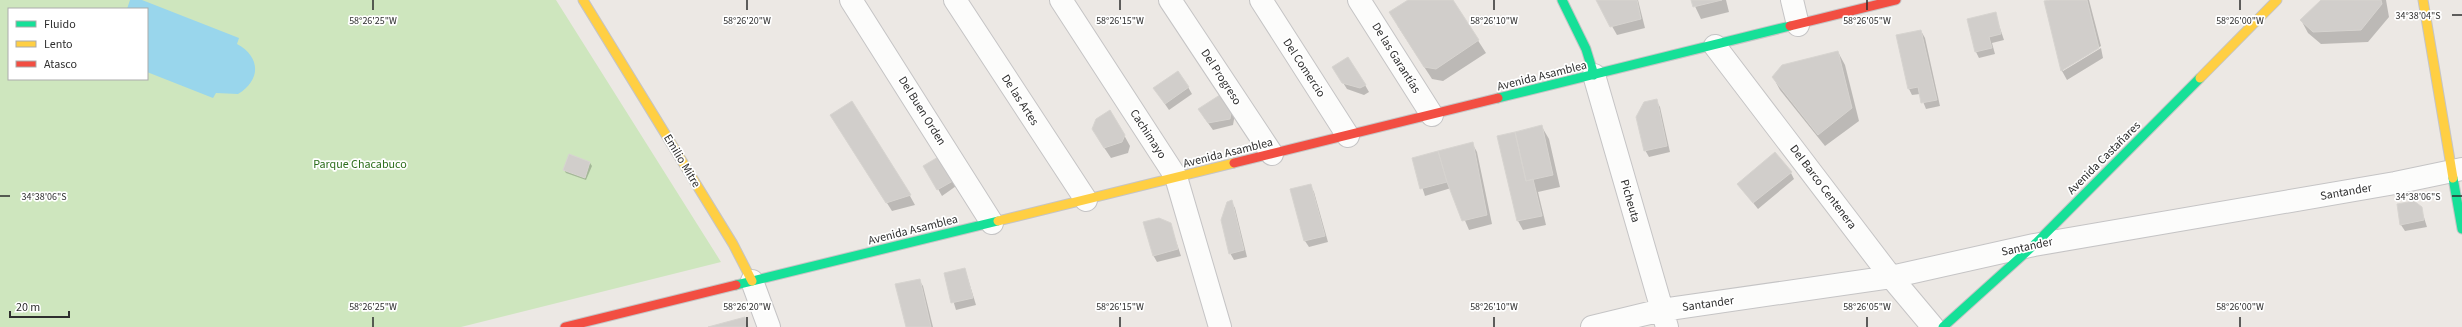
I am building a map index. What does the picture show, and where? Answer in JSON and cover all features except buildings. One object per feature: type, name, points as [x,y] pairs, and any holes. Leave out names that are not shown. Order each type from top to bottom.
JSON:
[{"type":"main road","name":"Emilio Mitre","points":[[584,0],[733,244],[752,281]]},
{"type":"main road","points":[[1562,0],[1586,49],[1594,75]]},
{"type":"main road","name":"Avenida Asamblea","points":[[565,327],[1716,46],[1896,0]]},
{"type":"main road","name":"Avenida Castañares","points":[[1943,327],[2034,245],[2277,0]]},
{"type":"main road","points":[[2423,0],[2457,169],[2462,229]]},
{"type":"street","name":"Del Buen Orden","points":[[851,0],[992,223]]},
{"type":"street","name":"De las Artes","points":[[955,0],[1086,200]]},
{"type":"street","name":"Cachimayo","points":[[1061,0],[1176,178],[1220,327]]},
{"type":"street","name":"Del Progreso","points":[[1170,0],[1272,154]]},
{"type":"street","name":"Del Comercio","points":[[1261,0],[1348,136]]},
{"type":"street","name":"De las Garantías","points":[[1359,0],[1432,115]]},
{"type":"street","points":[[1792,0],[1798,25]]},
{"type":"street","name":"Del Barco Centenera","points":[[1716,46],[1891,277],[1933,327]]},
{"type":"street","name":"Picheuta","points":[[1594,75],[1664,319]]},
{"type":"street","name":"Santander","points":[[1592,327],[1664,319],[1891,277],[2034,245],[2395,183],[2457,169]]},
{"type":"street","name":"Emilio Mitre","points":[[752,281],[769,327]]},
{"type":"green space","name":"Parque Chacabuco","points":[[0,0],[556,0],[721,262],[461,327],[0,327]]},
{"type":"water","points":[[130,0],[142,0],[239,38],[237,44],[251,55],[254,62],[255,69],[251,82],[238,94],[216,93],[213,98],[148,72],[148,8],[127,8]]},
{"type":"traffic: fast","points":[[1562,0],[1586,49],[1594,75]]},
{"type":"traffic: fast","points":[[1498,98],[1790,26]]},
{"type":"traffic: fast","points":[[1943,327],[2034,245],[2200,78]]},
{"type":"traffic: fast","points":[[2453,178],[2462,229]]},
{"type":"traffic: fast","points":[[736,285],[998,221]]},
{"type":"traffic: slow","points":[[583,0],[733,244],[752,281]]},
{"type":"traffic: slow","points":[[2200,78],[2277,0]]},
{"type":"traffic: slow","points":[[2423,0],[2453,178]]},
{"type":"traffic: slow","points":[[998,221],[1234,163]]},
{"type":"traffic: jam","points":[[1790,26],[1896,0]]},
{"type":"traffic: jam","points":[[1234,163],[1498,98]]},
{"type":"traffic: jam","points":[[565,327],[736,285]]}]
